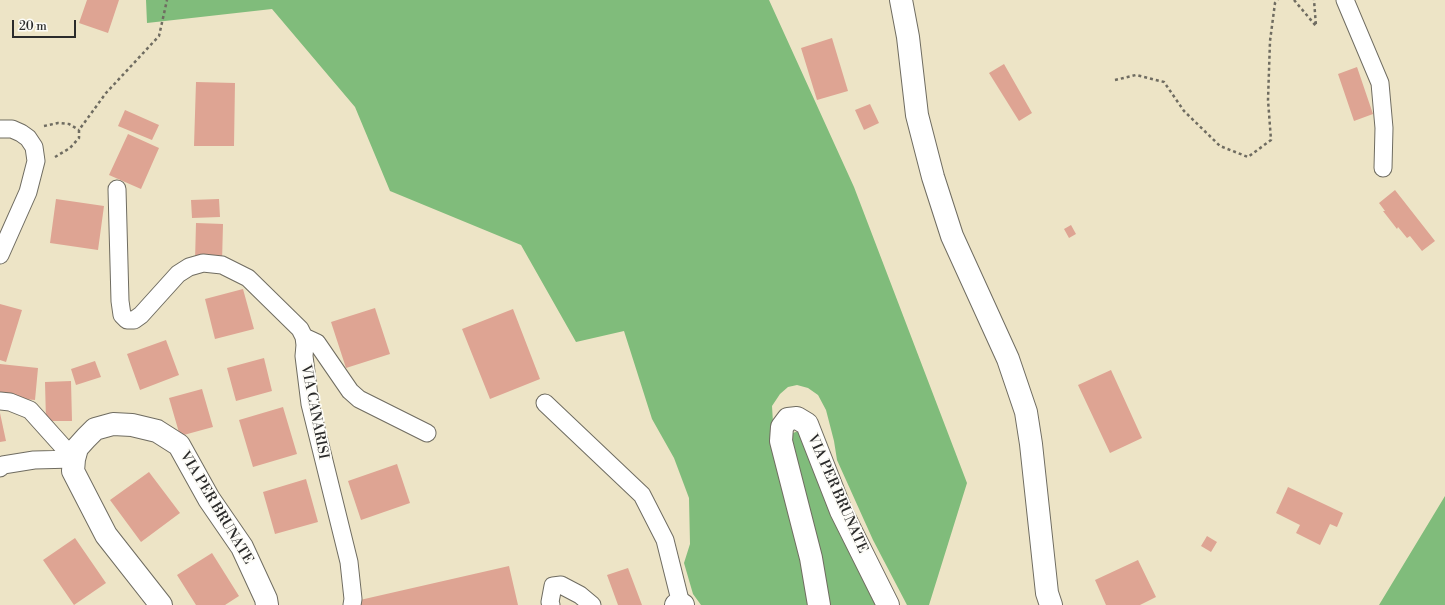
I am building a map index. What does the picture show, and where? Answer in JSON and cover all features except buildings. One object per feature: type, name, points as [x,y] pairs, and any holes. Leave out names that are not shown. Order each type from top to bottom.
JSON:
[{"type":"street","points":[[901,0],[908,37],[917,115],[933,177],[952,236],[1008,359],[1026,412],[1031,444],[1047,593],[1051,605]]},
{"type":"street","points":[[1345,0],[1380,83],[1384,128],[1383,168]]},
{"type":"street","points":[[0,129],[12,130],[21,133],[28,138],[34,146],[36,161],[28,192],[0,255]]},
{"type":"street","points":[[117,189],[120,301],[122,315],[127,320],[134,320],[141,315],[178,274],[189,267],[203,262],[222,265],[248,278],[300,329],[304,337],[317,343],[350,391],[359,399],[427,433]]},
{"type":"street","name":"VIA CANARISI","points":[[304,337],[304,356],[310,404],[349,562],[353,599],[352,605]]},
{"type":"street","points":[[0,401],[10,402],[30,410],[74,459],[73,470],[106,535],[161,605]]},
{"type":"street","points":[[545,403],[642,495],[665,540],[680,605]]},
{"type":"street","name":"VIA PER BRUNATE","points":[[819,605],[809,551],[781,441],[782,427],[788,419],[797,418],[806,424],[841,511],[888,605]]},
{"type":"street","name":"VIA PER BRUNATE","points":[[74,459],[77,448],[95,429],[113,424],[132,425],[157,431],[179,445],[209,499],[242,547],[266,599],[267,605]]},
{"type":"street","points":[[0,468],[3,465],[34,460],[74,459]]},
{"type":"street","points":[[551,605],[550,602],[553,586],[561,585],[592,605]]},
{"type":"path","points":[[36,161],[53,158],[70,148],[79,138],[79,130],[106,93],[159,36],[167,0]]},
{"type":"path","points":[[1115,80],[1136,75],[1164,82],[1184,111],[1220,146],[1248,157],[1271,140],[1268,100],[1270,41],[1275,3],[1278,0]]},
{"type":"path","points":[[1294,0],[1316,26],[1314,0]]},
{"type":"green space","points":[[146,0],[769,0],[854,187],[967,483],[929,605],[907,605],[873,540],[837,460],[826,410],[818,395],[808,388],[797,385],[788,387],[780,394],[772,406],[773,423],[812,605],[701,605],[693,594],[684,563],[690,544],[689,498],[674,458],[652,419],[624,331],[576,342],[521,245],[390,191],[355,107],[272,9],[147,23]]},
{"type":"green space","points":[[801,430],[882,605],[830,605],[791,445],[793,433]]},
{"type":"green space","points":[[1445,496],[1445,605],[1379,605]]}]
